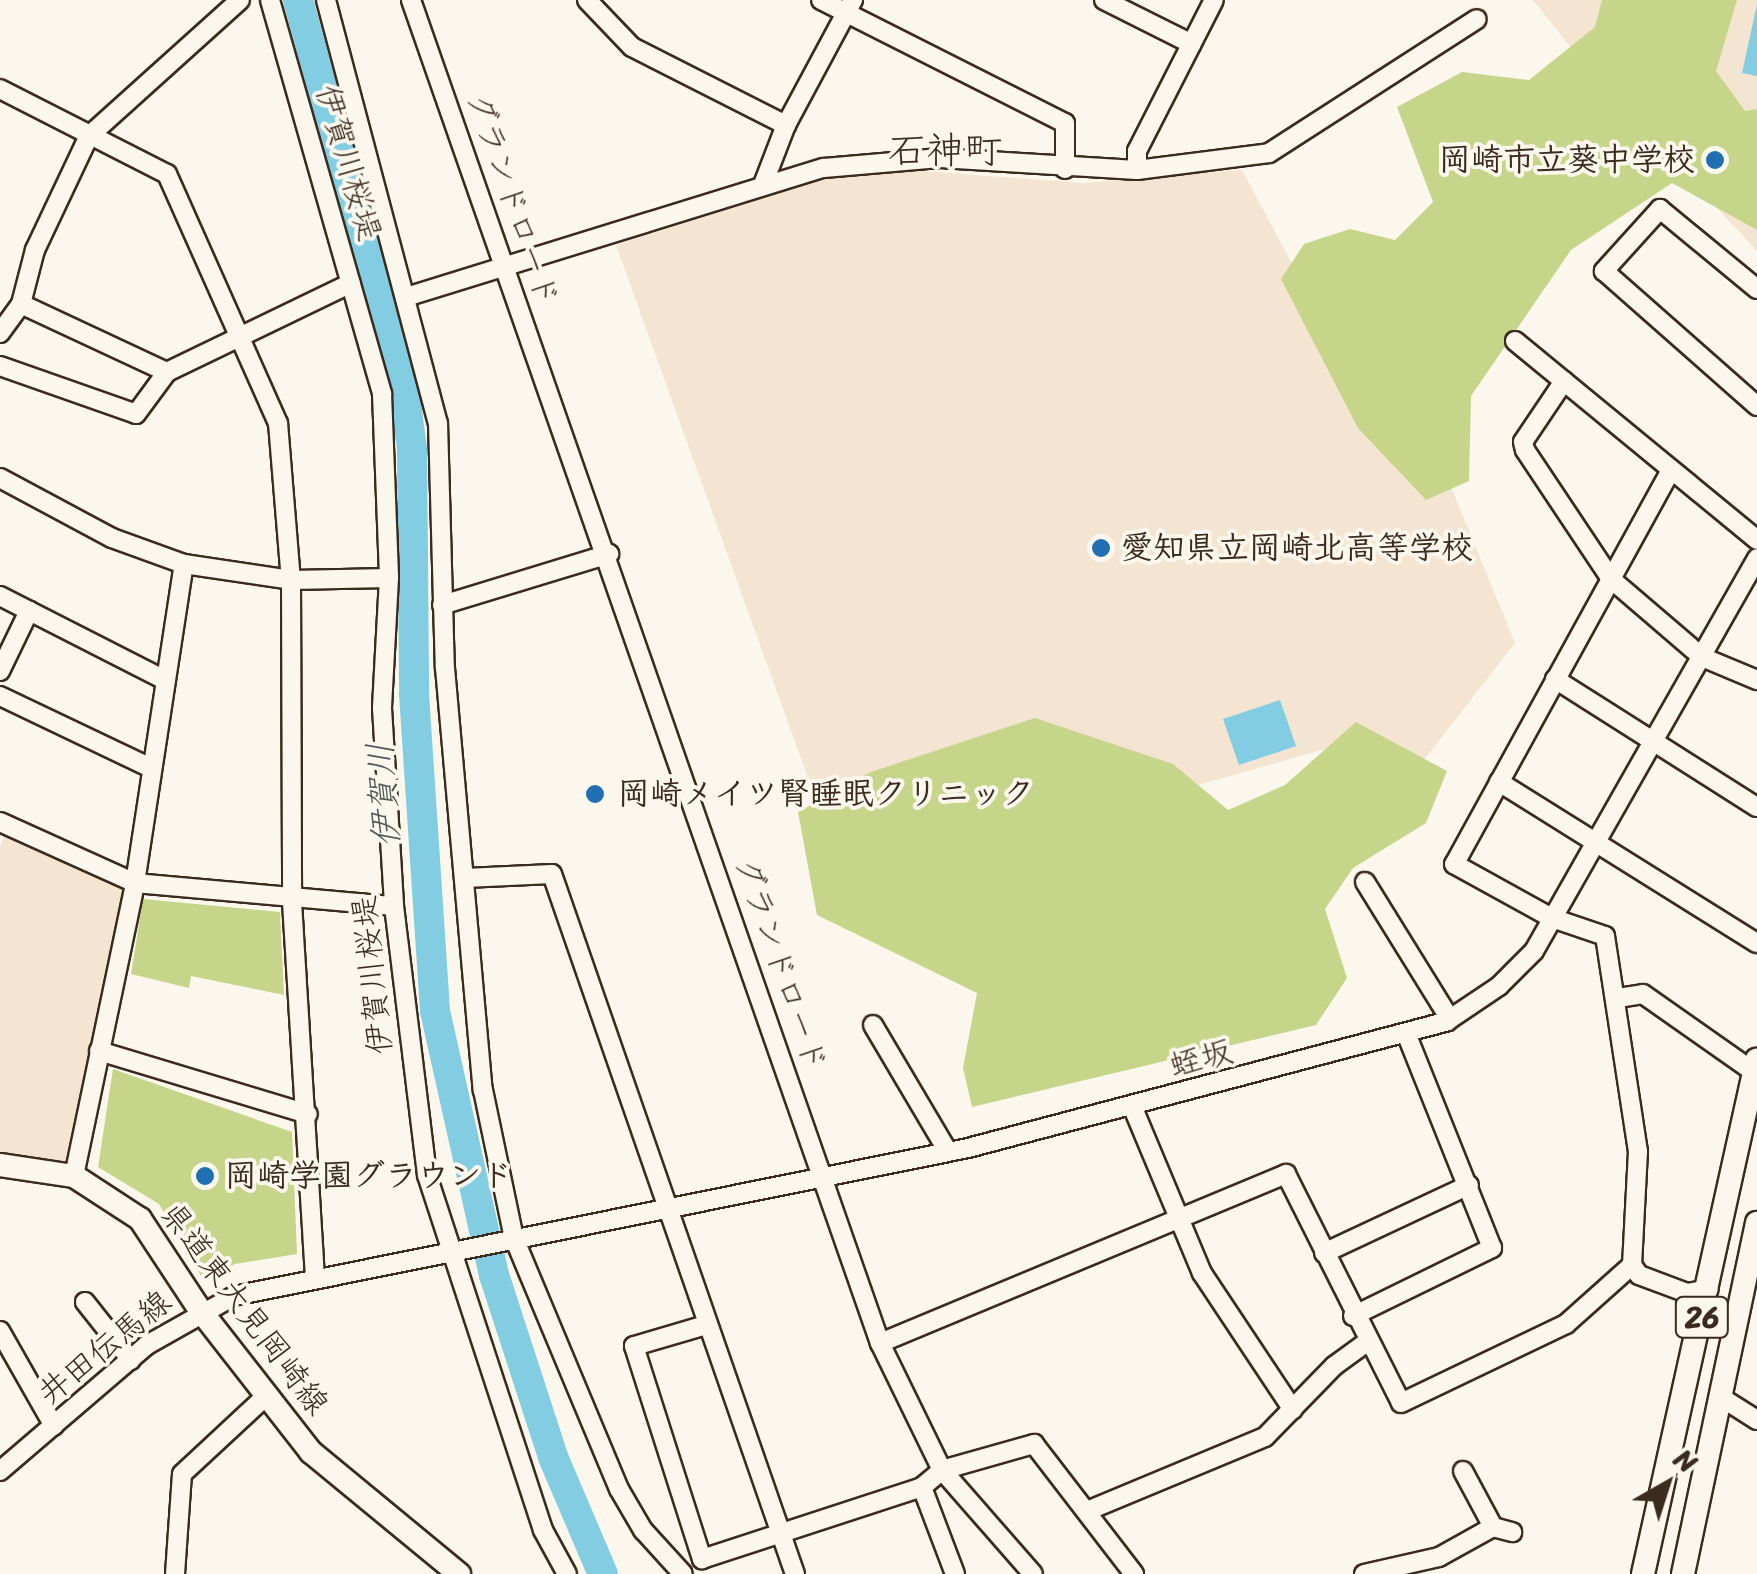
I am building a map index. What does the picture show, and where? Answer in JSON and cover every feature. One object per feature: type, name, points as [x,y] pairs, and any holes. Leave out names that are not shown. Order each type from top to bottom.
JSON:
[{"type":"main road","name":"26","points":[[1644,1574],[1756,1065]]},
{"type":"main road","name":"県道東大見岡崎線","points":[[0,1165],[74,1176],[140,1219],[200,1310],[264,1397],[311,1452],[459,1574]]},
{"type":"main road","name":"26","points":[[1683,1574],[1756,1232]]},
{"type":"street","points":[[0,332],[21,304],[35,250],[90,136],[240,0]]},
{"type":"street","name":"伊賀川桜堤","points":[[270,0],[382,394],[390,578],[382,708],[394,906],[427,1174],[448,1250],[542,1530],[568,1574]]},
{"type":"street","name":"伊賀川桜堤","points":[[326,0],[438,423],[442,606]]},
{"type":"street","name":"グランドロード","points":[[411,0],[609,554],[880,1343],[942,1470],[1033,1574]]},
{"type":"street","points":[[587,0],[632,47],[786,125]]},
{"type":"street","points":[[821,0],[850,6],[1065,123],[1065,169]]},
{"type":"street","points":[[1104,0],[1192,44]]},
{"type":"street","points":[[1137,170],[1137,151],[1214,0]]},
{"type":"street","points":[[764,182],[786,125],[850,6]]},
{"type":"street","points":[[406,296],[504,268],[764,182],[824,168],[940,158],[1065,169],[1137,170],[1269,153],[1478,18]]},
{"type":"street","points":[[0,89],[167,174],[278,423],[291,580],[292,902],[315,1276]]},
{"type":"street","points":[[1757,290],[1660,209],[1604,271],[1757,406]]},
{"type":"street","points":[[0,366],[136,414],[167,372],[238,334],[352,283]]},
{"type":"street","points":[[21,304],[167,372]]},
{"type":"street","points":[[1514,341],[1757,540]]},
{"type":"street","points":[[1564,381],[1523,442],[1525,450],[1611,579],[1702,657],[1757,680]]},
{"type":"street","points":[[1671,470],[1454,864],[1552,918],[1604,936],[1618,998],[1638,1151],[1632,1265],[1639,1275],[1687,1293],[1708,1289]]},
{"type":"street","points":[[0,478],[112,538],[184,564],[291,580],[390,578]]},
{"type":"street","points":[[609,554],[442,606],[483,1090],[514,1238],[619,1489],[643,1530],[684,1574]]},
{"type":"street","name":"蛭坂","points":[[514,1238],[948,1152],[1408,1036],[1450,1020],[1519,969],[1552,918],[1757,558]]},
{"type":"street","points":[[74,1176],[135,883],[184,564]]},
{"type":"street","points":[[0,596],[165,680]]},
{"type":"street","points":[[0,670],[29,611]]},
{"type":"street","points":[[1556,680],[1656,737],[1757,806]]},
{"type":"street","points":[[0,696],[151,768]]},
{"type":"street","points":[[1500,782],[1597,839],[1757,943]]},
{"type":"street","points":[[1,825],[135,883],[292,902],[394,906]]},
{"type":"street","points":[[465,878],[552,874],[794,1574]]},
{"type":"street","points":[[1365,882],[1450,1020]]},
{"type":"street","points":[[1618,998],[1643,994],[1756,1065]]},
{"type":"street","points":[[873,1025],[948,1152]]},
{"type":"street","points":[[1353,1316],[1492,1248],[1408,1036]]},
{"type":"street","points":[[100,1050],[308,1114]]},
{"type":"street","points":[[1133,1108],[1202,1273],[1293,1410]]},
{"type":"street","points":[[880,1343],[1056,1274],[1179,1216],[1286,1174],[1366,1343],[1401,1403],[1566,1324],[1632,1265]]},
{"type":"street","points":[[1324,1253],[1468,1186]]},
{"type":"street","name":"井田伝馬線","points":[[0,1471],[130,1360],[200,1310],[315,1276],[514,1238]]},
{"type":"street","points":[[85,1302],[130,1360]]},
{"type":"street","points":[[706,1325],[634,1346],[702,1559],[782,1536],[922,1487],[942,1470],[1034,1444],[1134,1574]]},
{"type":"street","points":[[0,1331],[54,1426]]},
{"type":"street","points":[[1087,1511],[1265,1437],[1366,1343]]},
{"type":"street","points":[[1720,1396],[1757,1420]]},
{"type":"street","points":[[174,1574],[182,1474],[264,1397]]},
{"type":"street","points":[[1375,1571],[1438,1556],[1502,1529],[1464,1471]]},
{"type":"street","points":[[922,1487],[955,1574]]},
{"type":"shaded area","name":"岡崎市立葵中学校","points":[[1533,0],[1757,0],[1757,251],[1588,69]]},
{"type":"shaded area","name":"愛知県立岡崎北高等学校","points":[[1242,170],[1336,346],[1437,453],[1515,643],[1413,774],[1353,741],[1149,799],[825,825],[616,245],[843,173],[923,171],[1083,183]]},
{"type":"shaded area","points":[[6,830],[124,886],[64,1169],[0,1158],[0,847]]},
{"type":"green space","points":[[1602,0],[1737,0],[1716,71],[1745,111],[1757,109],[1757,230],[1672,183],[1571,250],[1471,396],[1469,481],[1426,500],[1358,428],[1281,279],[1304,244],[1350,229],[1395,240],[1433,202],[1397,107],[1462,72],[1529,80],[1595,27]]},
{"type":"green space","points":[[1035,718],[1173,764],[1228,810],[1285,785],[1356,722],[1447,771],[1426,823],[1353,868],[1325,909],[1347,978],[1316,1025],[972,1107],[963,1068],[977,993],[817,915],[798,812],[871,772]]},
{"type":"green space","points":[[143,899],[280,912],[284,995],[191,976],[189,988],[131,974]]},
{"type":"green space","name":"岡崎学園グラウンド","points":[[113,1069],[292,1132],[297,1254],[235,1264],[204,1281],[159,1204],[98,1167]]},
{"type":"water","points":[[1757,4],[1757,76],[1742,73]]},
{"type":"water","points":[[1280,700],[1296,746],[1239,765],[1223,719]]},
{"type":"waterway","name":"伊賀川","points":[[298,0],[403,380],[412,449],[414,694],[435,1011],[494,1275],[553,1457],[603,1574]]},
{"type":"place","name":"岡崎市立葵中学校","points":[[1715,160]]},
{"type":"place","name":"愛知県立岡崎北高等学校","points":[[1101,548]]},
{"type":"place","name":"岡崎メイツ腎睡眠クリニック","points":[[595,794]]},
{"type":"place","name":"岡崎学園グラウンド","points":[[205,1176]]},
{"type":"district","name":"石神町","points":[[945,151]]}]
